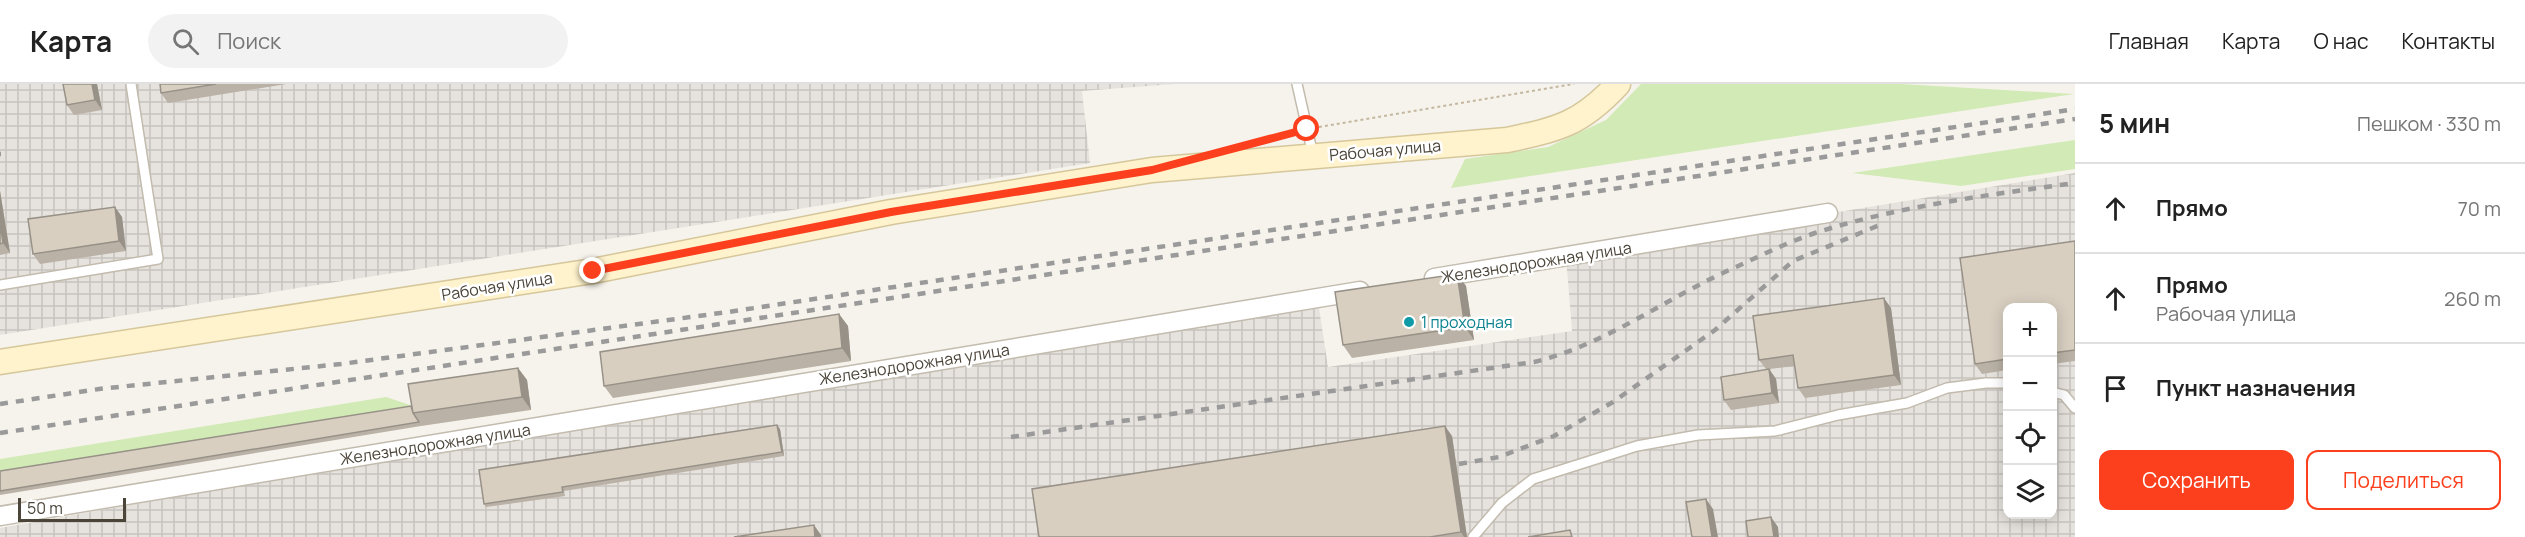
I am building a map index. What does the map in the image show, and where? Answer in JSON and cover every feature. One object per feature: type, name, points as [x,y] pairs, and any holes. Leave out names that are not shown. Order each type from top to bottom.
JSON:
[{"type":"street","name":"Рабочая улица","points":[[0,362],[593,271],[891,212],[1152,170],[1507,140],[1557,130],[1600,104],[1618,84]]},
{"type":"street","name":"Железнодорожная улица","points":[[1415,282],[1828,213]]},
{"type":"street","name":"Железнодорожная улица","points":[[0,516],[1380,287]]},
{"type":"lane","points":[[0,285],[158,259],[131,84]]},
{"type":"lane","points":[[1297,84],[1313,156]]},
{"type":"lane","points":[[1473,537],[1502,503],[1533,479],[1637,446],[1698,435],[1775,431],[1838,415],[1907,403],[1947,388],[2003,383]]},
{"type":"lane","points":[[2057,393],[2064,395],[2075,408]]},
{"type":"path","points":[[1263,141],[1307,129],[1574,84]]},
{"type":"shaded area","points":[[0,84],[1174,84],[1082,91],[1090,163],[0,335]]},
{"type":"shaded area","points":[[2075,173],[2075,537],[0,537],[0,528],[1317,295],[1328,367],[1572,331],[1566,257]]},
{"type":"green space","points":[[1641,84],[1901,84],[2074,94],[1451,188],[1465,159],[1548,147],[1606,120]]},
{"type":"green space","points":[[2075,140],[2075,169],[1961,186],[1852,173]]},
{"type":"green space","points":[[386,397],[419,408],[0,475],[0,459]]},
{"type":"building","points":[[63,84],[92,84],[95,100],[67,105]]},
{"type":"building","points":[[160,84],[216,84],[161,93]]},
{"type":"building","points":[[115,207],[119,241],[33,254],[28,219]]},
{"type":"building","points":[[0,223],[3,243],[0,244]]},
{"type":"building","points":[[2075,241],[2075,350],[2057,352],[2057,303],[2003,303],[2003,360],[1975,364],[1960,258]]},
{"type":"building","name":"1 проходная","points":[[1457,274],[1465,327],[1343,345],[1335,292]]},
{"type":"building","points":[[1884,298],[1894,375],[1798,388],[1793,355],[1759,360],[1753,316]]},
{"type":"building","points":[[839,314],[842,348],[604,386],[600,352]]},
{"type":"building","points":[[518,368],[522,397],[413,413],[408,384]]},
{"type":"building","points":[[1769,369],[1772,393],[1724,400],[1721,377]]},
{"type":"building","points":[[411,406],[419,422],[0,491],[0,471]]},
{"type":"building","points":[[777,425],[782,452],[562,487],[563,492],[484,504],[479,470]]},
{"type":"building","points":[[1445,426],[1461,532],[1430,537],[1039,537],[1032,489]]},
{"type":"building","points":[[1706,499],[1712,537],[1692,537],[1686,502]]},
{"type":"building","points":[[1771,517],[1774,537],[1748,537],[1746,521]]},
{"type":"building","points":[[814,525],[815,537],[734,537]]},
{"type":"building","points":[[1570,530],[1572,537],[1528,537]]},
{"type":"railway","points":[[0,404],[99,389],[341,364],[728,312],[2075,109]]},
{"type":"railway","points":[[0,433],[2075,119]]},
{"type":"railway","points":[[1011,437],[1534,362],[1587,344],[1711,279],[1815,233],[1911,208],[2075,183]]},
{"type":"railway","points":[[1459,464],[1499,457],[1554,436],[1613,402],[1715,330],[1793,261],[1882,224]]},
{"type":"place","name":"1 проходная","points":[[1409,322]]},
{"type":"route","points":[[593,271],[891,212],[1152,170],[1307,129]]}]
